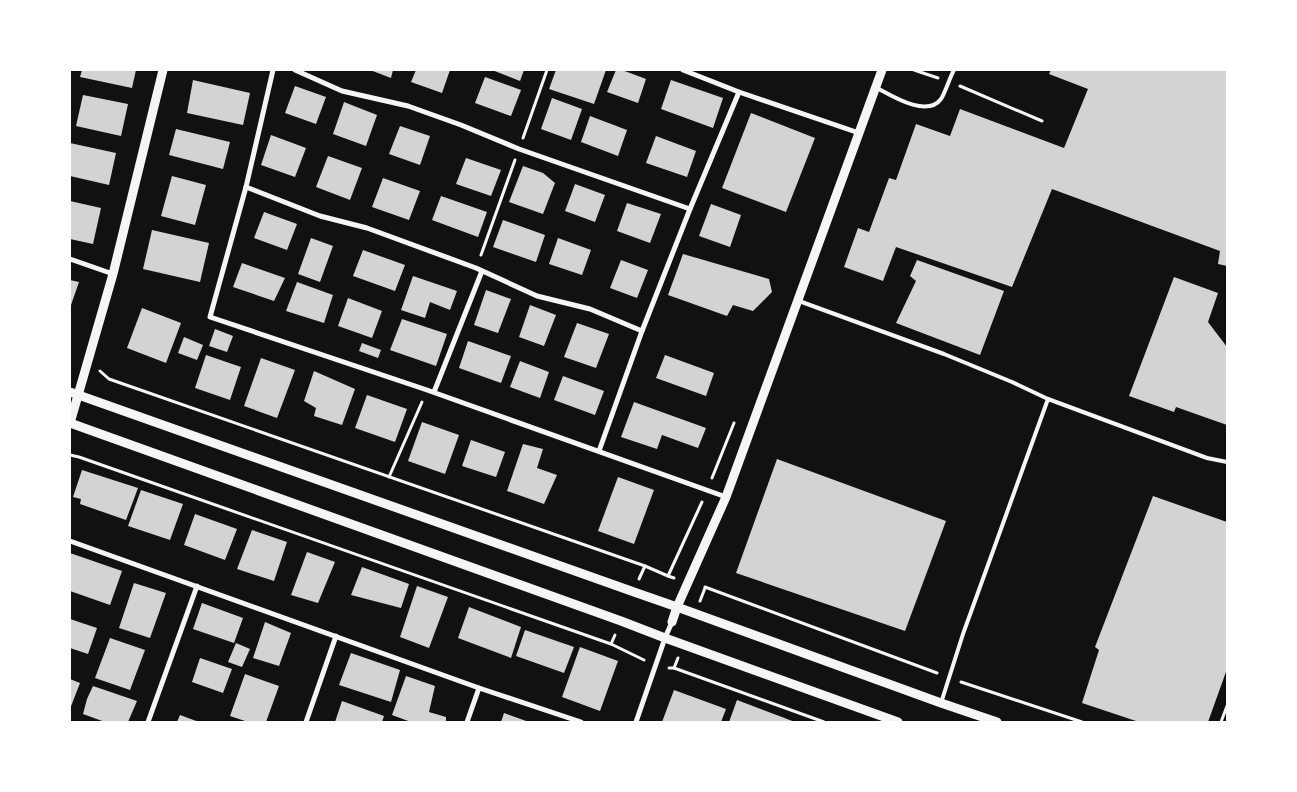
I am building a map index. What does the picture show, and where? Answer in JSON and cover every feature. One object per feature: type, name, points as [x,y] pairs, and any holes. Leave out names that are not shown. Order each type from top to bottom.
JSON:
[{"type":"street","points":[[163,70],[113,274],[87,361],[74,393],[70,424],[621,620],[665,638],[898,722]]},
{"type":"street","points":[[273,70],[246,187],[210,316],[434,392],[726,497]]},
{"type":"street","points":[[296,70],[342,90],[408,106],[452,121],[518,149],[690,209]]},
{"type":"street","points":[[683,70],[739,92],[859,133]]},
{"type":"street","points":[[636,722],[677,607],[726,497],[882,70]]},
{"type":"street","points":[[599,451],[642,331],[739,92]]},
{"type":"street","points":[[246,187],[320,216],[367,228],[476,268],[537,296],[590,309],[642,331]]},
{"type":"street","points":[[70,259],[113,274]]},
{"type":"street","points":[[434,392],[482,271]]},
{"type":"street","points":[[74,393],[997,722]]},
{"type":"street","points":[[70,541],[479,688],[581,722]]},
{"type":"street","points":[[148,722],[197,586]]},
{"type":"street","points":[[306,722],[336,636]]},
{"type":"street","points":[[467,722],[479,688]]},
{"type":"lane","points":[[877,88],[910,104],[929,107],[941,100],[954,70]]},
{"type":"lane","points":[[798,301],[944,354],[1048,399],[1207,458],[1227,462]]},
{"type":"lane","points":[[941,703],[963,634],[1048,399]]},
{"type":"path","points":[[476,268],[548,70]]},
{"type":"path","points":[[914,70],[1042,121]]},
{"type":"path","points":[[87,361],[109,379],[645,566]]},
{"type":"path","points":[[389,477],[427,390]]},
{"type":"path","points":[[70,455],[98,463],[611,644]]},
{"type":"path","points":[[705,587],[950,678],[1082,722]]},
{"type":"path","points":[[674,668],[824,722]]},
{"type":"path","points":[[1221,722],[1227,706]]},
{"type":"building","points":[[82,70],[136,70],[132,88],[80,77]]},
{"type":"building","points":[[370,70],[393,70],[391,78]]},
{"type":"building","points":[[416,70],[450,70],[442,93],[411,82]]},
{"type":"building","points":[[492,70],[524,70],[520,81]]},
{"type":"building","points":[[556,70],[606,70],[594,104],[549,89]]},
{"type":"building","points":[[616,70],[622,70],[646,79],[638,103],[607,92]]},
{"type":"building","points":[[1051,70],[1227,70],[1227,266],[1218,264],[1220,251],[1052,189],[1012,287],[896,247],[883,281],[844,267],[858,228],[869,232],[889,178],[896,180],[916,124],[950,136],[960,109],[1064,148],[1088,89],[1049,74]]},
{"type":"building","points":[[485,77],[521,90],[511,116],[475,103]]},
{"type":"building","points":[[193,80],[250,93],[243,125],[187,113]]},
{"type":"building","points":[[671,80],[723,98],[713,128],[661,109]]},
{"type":"building","points":[[295,86],[326,97],[316,124],[285,113]]},
{"type":"building","points":[[83,95],[128,104],[121,136],[76,126]]},
{"type":"building","points":[[552,98],[582,109],[571,140],[541,129]]},
{"type":"building","points":[[344,102],[377,115],[366,146],[333,134]]},
{"type":"building","points":[[751,113],[815,138],[786,212],[722,188]]},
{"type":"building","points":[[590,116],[627,130],[618,156],[581,142]]},
{"type":"building","points":[[400,126],[430,136],[420,165],[389,154]]},
{"type":"building","points":[[176,129],[230,142],[223,169],[169,155]]},
{"type":"building","points":[[271,135],[306,148],[295,177],[261,165]]},
{"type":"building","points":[[656,136],[696,151],[687,177],[646,163]]},
{"type":"building","points":[[70,143],[116,153],[109,185],[70,176]]},
{"type":"building","points":[[328,156],[362,168],[350,200],[316,187]]},
{"type":"building","points":[[466,158],[501,170],[491,196],[456,184]]},
{"type":"building","points":[[523,166],[543,173],[555,183],[543,214],[509,202]]},
{"type":"building","points":[[172,176],[206,185],[195,225],[161,216]]},
{"type":"building","points":[[383,178],[420,191],[409,220],[372,207]]},
{"type":"building","points":[[575,184],[605,195],[595,222],[565,211]]},
{"type":"building","points":[[441,196],[487,212],[478,237],[432,220]]},
{"type":"building","points":[[70,201],[101,208],[93,244],[70,239]]},
{"type":"building","points":[[627,203],[661,214],[650,243],[617,231]]},
{"type":"building","points":[[711,204],[741,215],[730,247],[699,236]]},
{"type":"building","points":[[264,212],[297,224],[287,250],[254,238]]},
{"type":"building","points":[[503,220],[545,235],[536,262],[493,247]]},
{"type":"building","points":[[152,230],[209,243],[200,282],[143,269]]},
{"type":"building","points":[[311,238],[333,246],[320,282],[298,274]]},
{"type":"building","points":[[558,238],[591,250],[582,275],[549,264]]},
{"type":"building","points":[[363,250],[405,265],[395,291],[353,276]]},
{"type":"building","points":[[683,254],[769,279],[772,292],[753,311],[733,305],[727,316],[668,295]]},
{"type":"building","points":[[621,260],[648,270],[637,298],[610,288]]},
{"type":"building","points":[[917,260],[1004,291],[980,355],[896,323],[916,281],[910,276]]},
{"type":"building","points":[[242,263],[285,278],[274,301],[233,287]]},
{"type":"building","points":[[413,276],[457,291],[450,310],[430,302],[425,318],[401,310]]},
{"type":"building","points":[[1174,277],[1218,293],[1208,322],[1227,347],[1227,425],[1176,407],[1174,412],[1129,396]]},
{"type":"building","points":[[70,280],[79,282],[70,308]]},
{"type":"building","points":[[297,282],[333,295],[324,323],[286,311]]},
{"type":"building","points":[[486,290],[511,299],[498,333],[474,325]]},
{"type":"building","points":[[348,298],[382,311],[372,338],[338,326]]},
{"type":"building","points":[[530,305],[556,315],[544,346],[519,337]]},
{"type":"building","points":[[142,308],[181,323],[166,363],[127,348]]},
{"type":"building","points":[[402,319],[447,334],[436,366],[390,350]]},
{"type":"building","points":[[577,323],[609,334],[596,368],[564,357]]},
{"type":"building","points":[[215,329],[233,336],[227,352],[209,346]]},
{"type":"building","points":[[184,337],[203,345],[197,360],[178,353]]},
{"type":"building","points":[[468,341],[511,356],[501,383],[459,368]]},
{"type":"building","points":[[362,343],[381,350],[378,358],[359,351]]},
{"type":"building","points":[[206,355],[241,367],[230,400],[195,388]]},
{"type":"building","points":[[665,355],[714,373],[706,396],[656,378]]},
{"type":"building","points":[[261,358],[295,370],[277,418],[244,406]]},
{"type":"building","points":[[520,361],[549,372],[540,398],[510,387]]},
{"type":"building","points":[[314,371],[355,389],[342,425],[314,416],[316,408],[304,401]]},
{"type":"building","points":[[563,376],[604,391],[595,415],[554,400]]},
{"type":"building","points":[[367,395],[407,409],[395,442],[355,428]]},
{"type":"building","points":[[634,402],[706,428],[698,448],[662,435],[657,449],[621,437]]},
{"type":"building","points":[[422,422],[459,435],[445,474],[408,461]]},
{"type":"building","points":[[471,440],[505,452],[496,477],[462,466]]},
{"type":"building","points":[[523,444],[543,449],[537,468],[557,475],[544,504],[507,491]]},
{"type":"building","points":[[777,459],[946,521],[905,631],[736,573]]},
{"type":"building","points":[[82,470],[138,488],[126,520],[80,504],[81,499],[73,497]]},
{"type":"building","points":[[618,477],[654,490],[634,544],[598,531]]},
{"type":"building","points":[[141,490],[183,504],[170,540],[128,526]]},
{"type":"building","points":[[1153,496],[1227,522],[1227,669],[1208,722],[1139,722],[1082,703],[1099,650],[1095,647]]},
{"type":"building","points":[[195,514],[237,529],[225,560],[184,545]]},
{"type":"building","points":[[252,530],[287,542],[274,581],[237,569]]},
{"type":"building","points":[[307,552],[335,562],[318,603],[291,595]]},
{"type":"building","points":[[70,553],[122,571],[110,605],[70,591]]},
{"type":"building","points":[[362,567],[409,584],[401,608],[351,595]]},
{"type":"building","points":[[134,583],[166,593],[150,638],[119,628]]},
{"type":"building","points":[[417,586],[448,597],[429,648],[400,637]]},
{"type":"building","points":[[202,603],[243,618],[234,643],[193,629]]},
{"type":"building","points":[[469,607],[521,627],[511,658],[458,638]]},
{"type":"building","points":[[70,619],[97,628],[88,654],[70,648]]},
{"type":"building","points":[[265,622],[291,633],[279,666],[253,658]]},
{"type":"building","points":[[525,630],[574,647],[564,673],[516,656]]},
{"type":"building","points":[[110,638],[145,650],[130,690],[95,678]]},
{"type":"building","points":[[236,643],[250,649],[242,667],[228,662]]},
{"type":"building","points":[[580,647],[618,661],[600,711],[562,697]]},
{"type":"building","points":[[351,653],[400,670],[391,702],[339,685]]},
{"type":"building","points":[[200,658],[232,669],[223,693],[192,682]]},
{"type":"building","points":[[245,674],[279,686],[266,722],[248,722],[230,716]]},
{"type":"building","points":[[406,676],[435,686],[429,712],[446,717],[446,722],[411,722],[392,715]]},
{"type":"building","points":[[70,679],[80,683],[70,709]]},
{"type":"building","points":[[93,686],[137,701],[128,722],[105,722],[83,714]]},
{"type":"building","points":[[674,690],[726,709],[721,722],[662,722]]},
{"type":"building","points":[[737,700],[795,722],[729,722]]},
{"type":"building","points":[[342,701],[384,716],[382,722],[335,722]]},
{"type":"building","points":[[504,713],[529,722],[501,722]]},
{"type":"building","points":[[180,715],[199,722],[177,722]]}]
